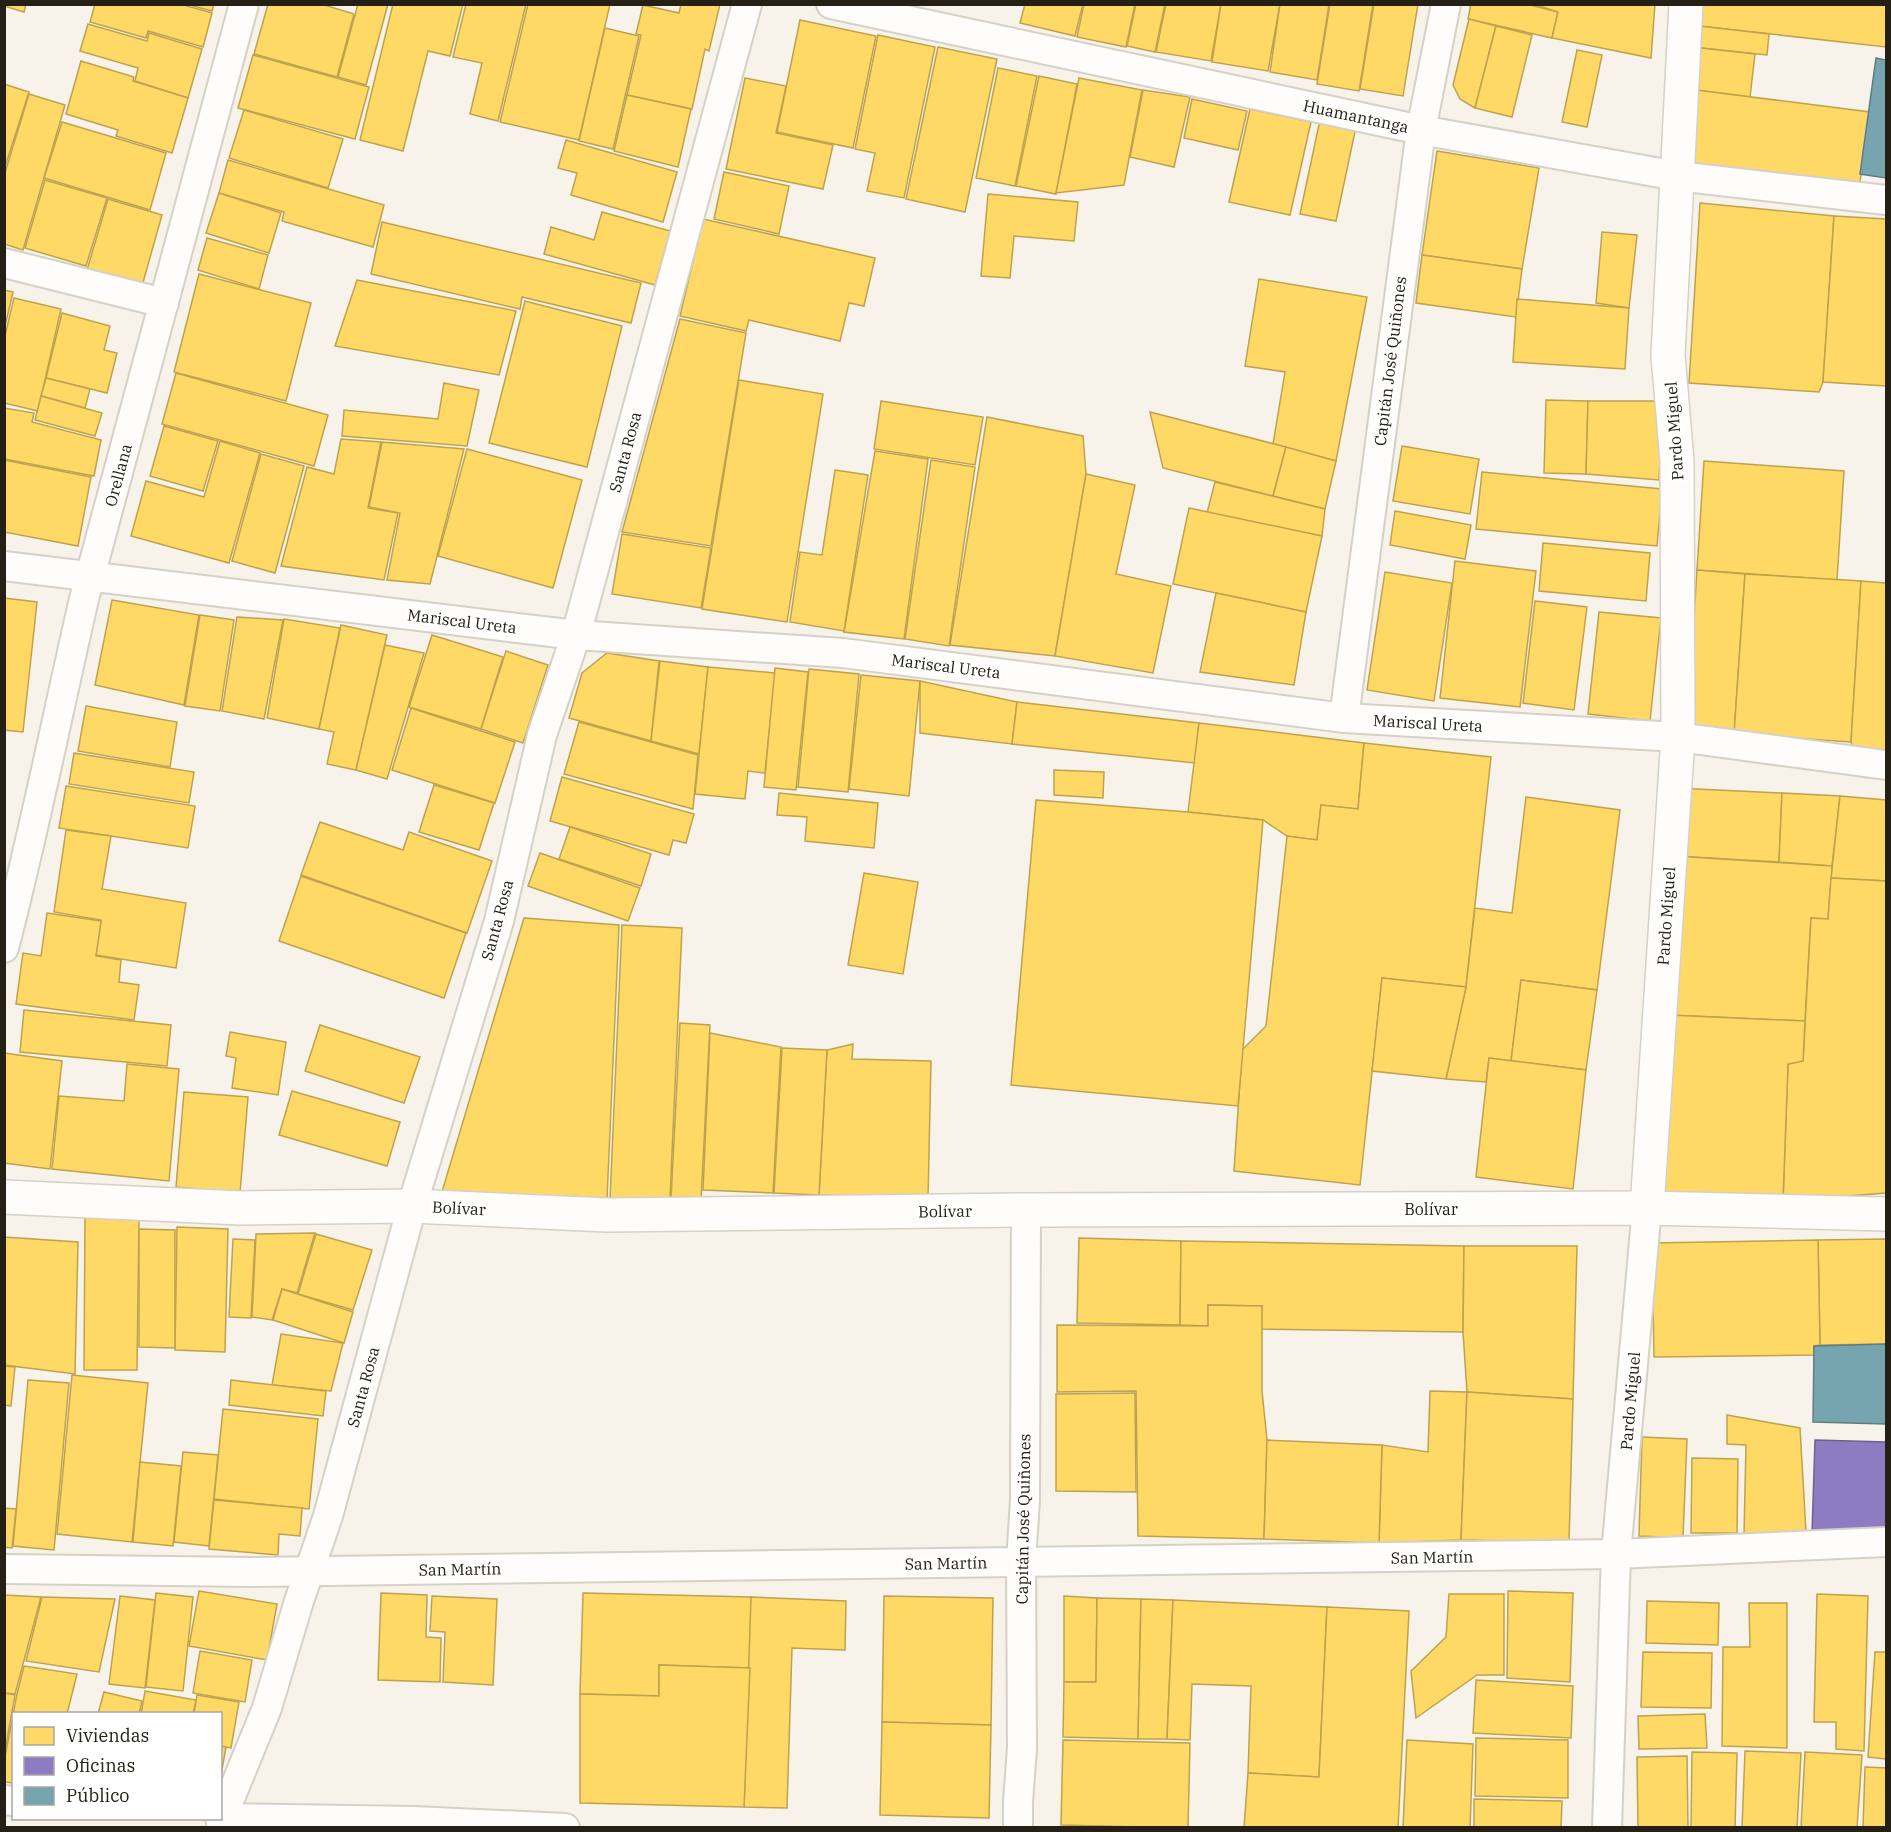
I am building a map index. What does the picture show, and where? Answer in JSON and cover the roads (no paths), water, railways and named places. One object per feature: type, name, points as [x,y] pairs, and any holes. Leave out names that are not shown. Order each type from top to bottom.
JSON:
[{"type":"street","name":"Orellana","points":[[4,948],[57,726],[84,599],[244,4]]},
{"type":"street","name":"Santa Rosa","points":[[222,1819],[267,1708],[299,1601],[328,1516],[412,1206],[499,921],[542,735],[576,635],[747,4]]},
{"type":"street","name":"Huamantanga","points":[[831,4],[1421,130],[1677,176],[1887,200]]},
{"type":"street","name":"Capitán José Quiñones","points":[[1344,718],[1421,130],[1446,4]]},
{"type":"street","name":"Pardo Miguel","points":[[1607,1827],[1616,1554],[1647,1208],[1678,737],[1677,462],[1668,355],[1686,4]]},
{"type":"street","points":[[4,263],[164,303]]},
{"type":"street","name":"Mariscal Ureta","points":[[4,566],[576,635],[843,652],[1344,718],[1678,737],[1887,765]]},
{"type":"street","name":"Bolívar","points":[[4,1197],[241,1208],[412,1206],[607,1215],[1026,1210],[1647,1208],[1887,1214]]},
{"type":"street","name":"Capitán José Quiñones","points":[[1018,1827],[1022,1748],[1021,1562],[1025,1500],[1026,1210]]},
{"type":"street","name":"San Martín","points":[[4,1569],[187,1573],[1616,1554],[1887,1542]]},
{"type":"street","points":[[221,1821],[414,1821],[565,1827]]}]
